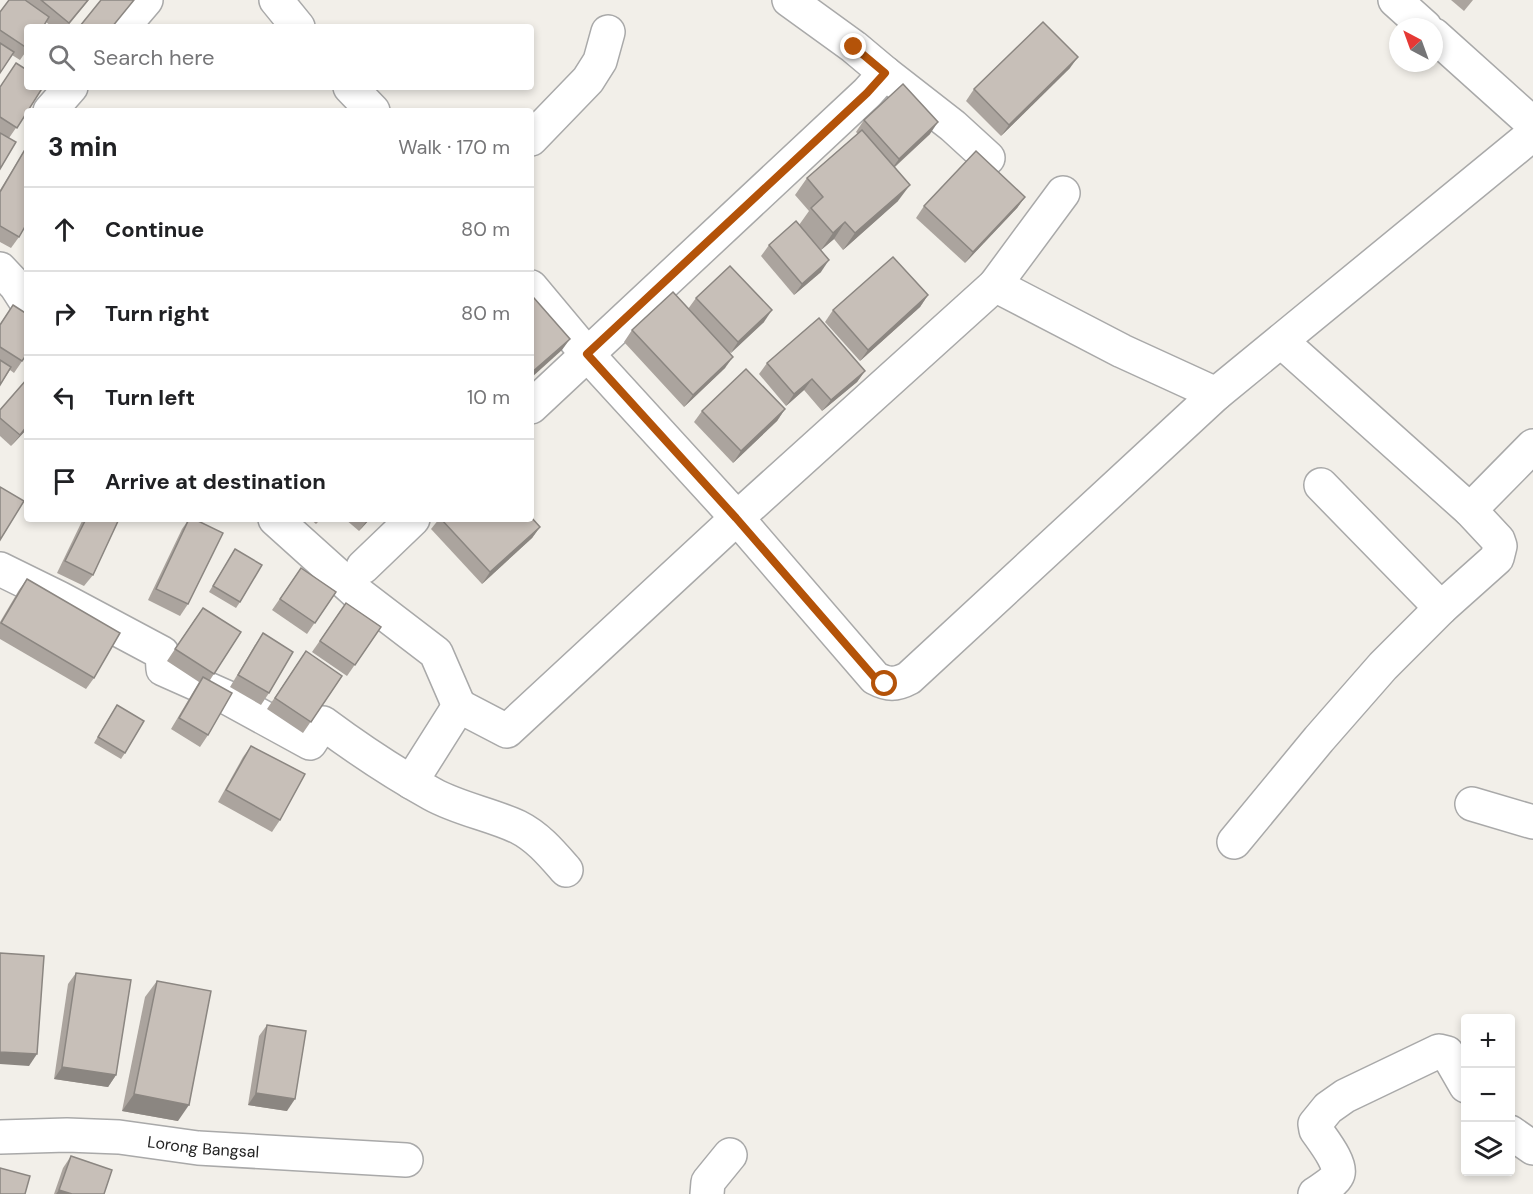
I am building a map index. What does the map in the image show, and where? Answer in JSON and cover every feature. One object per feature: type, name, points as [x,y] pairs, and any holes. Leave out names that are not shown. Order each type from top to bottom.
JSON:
[{"type":"street","points":[[126,24],[146,0]]},
{"type":"street","points":[[276,0],[296,24]]},
{"type":"street","points":[[789,0],[854,47],[953,126],[988,158]]},
{"type":"street","points":[[1395,0],[1415,18]]},
{"type":"street","points":[[534,136],[588,80],[600,61],[608,32]]},
{"type":"street","points":[[1443,43],[1533,124]]},
{"type":"street","points":[[534,404],[867,93],[885,73]]},
{"type":"street","points":[[53,108],[68,90]]},
{"type":"street","points":[[353,90],[370,108]]},
{"type":"street","points":[[534,291],[587,354],[736,518],[875,678],[885,684],[897,684],[909,678],[1216,393],[1533,134]]},
{"type":"street","points":[[278,522],[355,591],[436,653],[459,706],[507,731],[736,518],[995,285],[1063,193]]},
{"type":"street","points":[[0,269],[24,298]]},
{"type":"street","points":[[995,285],[1122,351],[1216,393]]},
{"type":"street","points":[[1234,842],[1383,666],[1441,608],[1497,558],[1500,551],[1497,540],[1470,510],[1281,341]]},
{"type":"street","points":[[1470,510],[1533,446]]},
{"type":"street","points":[[1321,485],[1441,608]]},
{"type":"street","points":[[363,567],[410,522]]},
{"type":"street","points":[[0,569],[162,653],[162,669],[226,697],[310,743],[323,723],[349,743],[411,782],[462,808],[519,828],[541,842],[566,870]]},
{"type":"street","points":[[411,782],[459,706]]},
{"type":"street","points":[[1472,804],[1533,822]]},
{"type":"street","points":[[1315,1194],[1339,1174],[1337,1163],[1316,1130],[1320,1116],[1336,1102],[1439,1051],[1447,1053],[1461,1077]]},
{"type":"street","name":"Lorong Bangsal","points":[[0,1137],[67,1135],[119,1137],[198,1148],[406,1160]]},
{"type":"street","points":[[1515,1135],[1533,1148]]},
{"type":"street","points":[[707,1194],[708,1182],[730,1155]]},
{"type":"building","points":[[9,0],[25,0],[49,17],[45,24],[24,24],[24,46],[0,30],[0,12]]},
{"type":"building","points":[[41,0],[88,0],[69,23]]},
{"type":"building","points":[[101,0],[134,0],[114,24],[82,24]]},
{"type":"building","points":[[1043,22],[1078,57],[1009,125],[974,89]]},
{"type":"building","points":[[0,43],[14,52],[0,73]]},
{"type":"building","points":[[16,63],[24,68],[24,90],[41,90],[30,108],[24,108],[24,117],[17,128],[0,117],[0,87]]},
{"type":"building","points":[[903,84],[938,122],[899,159],[864,120]]},
{"type":"building","points":[[862,130],[910,185],[855,233],[845,222],[833,233],[811,208],[823,197],[807,178]]},
{"type":"building","points":[[0,133],[16,142],[0,169]]},
{"type":"building","points":[[24,151],[24,228],[19,237],[0,226],[0,192]]},
{"type":"building","points":[[976,151],[1025,197],[973,252],[924,206]]},
{"type":"building","points":[[796,221],[829,260],[802,284],[769,245]]},
{"type":"building","points":[[893,257],[928,295],[868,350],[833,310]]},
{"type":"building","points":[[730,266],[772,310],[738,342],[696,298]]},
{"type":"building","points":[[673,292],[733,357],[693,395],[632,330]]},
{"type":"building","points":[[534,298],[570,339],[534,370]]},
{"type":"building","points":[[13,305],[24,312],[24,358],[22,361],[0,347],[0,325]]},
{"type":"building","points":[[819,318],[865,371],[831,400],[812,379],[794,394],[767,363]]},
{"type":"building","points":[[0,360],[11,367],[0,385]]},
{"type":"building","points":[[746,369],[785,409],[741,451],[702,411]]},
{"type":"building","points":[[24,382],[24,430],[20,435],[0,418],[0,410]]},
{"type":"building","points":[[0,487],[24,501],[0,540]]},
{"type":"building","points":[[534,520],[540,527],[490,572],[444,522]]},
{"type":"building","points":[[84,522],[118,522],[93,575],[65,561]]},
{"type":"building","points":[[188,522],[200,522],[223,533],[188,604],[156,589]]},
{"type":"building","points":[[235,549],[262,565],[240,602],[213,586]]},
{"type":"building","points":[[301,568],[336,592],[315,623],[280,599]]},
{"type":"building","points":[[27,579],[120,633],[94,678],[1,623]]},
{"type":"building","points":[[346,603],[381,627],[355,665],[320,641]]},
{"type":"building","points":[[203,608],[241,632],[214,674],[175,649]]},
{"type":"building","points":[[263,633],[293,652],[269,693],[238,675]]},
{"type":"building","points":[[306,651],[342,676],[311,722],[275,698]]},
{"type":"building","points":[[203,677],[232,693],[208,735],[179,718]]},
{"type":"building","points":[[117,705],[144,721],[125,753],[98,737]]},
{"type":"building","points":[[251,746],[305,774],[280,820],[226,790]]},
{"type":"building","points":[[0,953],[44,956],[37,1054],[0,1052]]},
{"type":"building","points":[[76,973],[131,980],[116,1075],[62,1067]]},
{"type":"building","points":[[157,981],[211,991],[189,1105],[134,1094]]},
{"type":"building","points":[[267,1025],[306,1031],[295,1099],[256,1093]]},
{"type":"building","points":[[71,1156],[112,1170],[104,1194],[72,1194],[59,1190]]},
{"type":"building","points":[[0,1168],[30,1176],[25,1194],[0,1194]]},
{"type":"route","points":[[854,47],[885,73],[867,93],[587,354],[736,518],[875,678],[885,684]]}]
